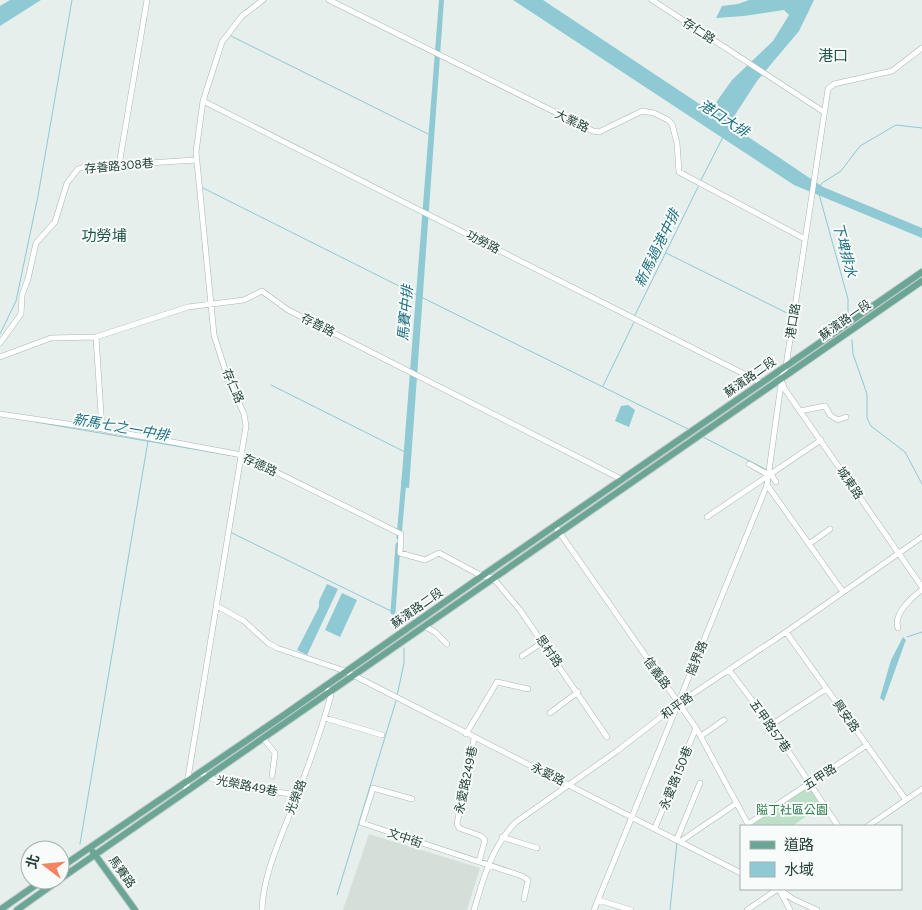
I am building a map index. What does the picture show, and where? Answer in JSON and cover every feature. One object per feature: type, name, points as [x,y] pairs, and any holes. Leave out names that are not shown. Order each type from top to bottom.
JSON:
[{"type":"main road","name":"蘇濱路一段","points":[[782,377],[878,307],[922,272]]},
{"type":"main road","name":"蘇濱路一段","points":[[786,366],[922,281]]},
{"type":"main road","name":"蘇濱路二段","points":[[70,873],[186,790],[264,738],[345,671],[786,366]]},
{"type":"main road","name":"蘇濱路二段","points":[[70,861],[187,780],[354,676],[782,377]]},
{"type":"main road","name":"馬賽路","points":[[90,847],[135,910]]},
{"type":"main road","points":[[0,910],[29,890]]},
{"type":"main road","name":"蘇濱路二段","points":[[17,910],[46,890]]},
{"type":"street","points":[[119,165],[147,0]]},
{"type":"street","name":"存仁路","points":[[186,790],[246,426],[244,414],[228,379],[214,335],[196,160],[203,101],[213,66],[228,31],[242,16],[263,0]]},
{"type":"street","name":"大業路","points":[[329,0],[593,131],[599,132],[642,111],[668,120],[672,124],[677,143],[679,172],[805,239]]},
{"type":"street","name":"存仁路","points":[[652,0],[762,72],[790,88],[824,112]]},
{"type":"street","points":[[824,112],[830,85],[892,71],[922,48]]},
{"type":"street","name":"功勞路","points":[[203,101],[762,383]]},
{"type":"street","name":"港口路","points":[[770,474],[782,377],[786,366],[824,112]]},
{"type":"street","name":"存善路308巷","points":[[0,343],[21,314],[22,295],[28,279],[36,243],[55,222],[67,183],[72,175],[84,168],[196,160]]},
{"type":"street","name":"存善路","points":[[0,357],[51,338],[96,337],[188,307],[244,300],[262,290],[288,310],[621,480]]},
{"type":"street","points":[[96,337],[102,429]]},
{"type":"street","name":"城東路","points":[[782,377],[784,388],[922,588]]},
{"type":"street","points":[[800,411],[825,406],[830,415],[838,420],[846,417]]},
{"type":"street","name":"存德路","points":[[0,414],[102,429],[242,455],[401,534],[400,553],[425,560],[440,553],[482,576]]},
{"type":"street","points":[[707,517],[821,440]]},
{"type":"street","points":[[749,464],[770,474],[776,482]]},
{"type":"street","name":"隘界路","points":[[594,910],[770,474]]},
{"type":"street","points":[[767,485],[843,592]]},
{"type":"street","name":"信義路","points":[[555,526],[696,728],[748,825]]},
{"type":"street","points":[[809,544],[830,528]]},
{"type":"street","name":"和平路","points":[[474,910],[488,865],[502,837],[529,812],[679,703],[786,632],[922,537]]},
{"type":"street","points":[[482,576],[493,578]]},
{"type":"street","name":"思村路","points":[[493,578],[520,610],[578,692],[607,737]]},
{"type":"street","points":[[898,628],[897,622],[908,600],[922,588]]},
{"type":"street","points":[[217,606],[244,621],[268,643],[277,648],[345,671],[354,676]]},
{"type":"street","points":[[424,626],[447,644]]},
{"type":"street","name":"興安路","points":[[786,632],[906,800]]},
{"type":"street","points":[[522,656],[542,642]]},
{"type":"street","name":"五甲路57巷","points":[[729,670],[771,725],[808,784],[837,825]]},
{"type":"street","name":"永愛路","points":[[354,676],[474,739],[569,784],[740,872]]},
{"type":"street","points":[[466,734],[496,682],[528,689]]},
{"type":"street","points":[[325,686],[329,692]]},
{"type":"street","points":[[771,725],[826,689]]},
{"type":"street","name":"光榮路","points":[[262,910],[262,901],[275,851],[324,718],[331,696],[329,692]]},
{"type":"street","points":[[550,713],[578,692]]},
{"type":"street","points":[[324,718],[382,735]]},
{"type":"street","points":[[701,736],[724,720]]},
{"type":"street","name":"永愛路150巷","points":[[656,828],[696,728]]},
{"type":"street","points":[[264,738],[275,753],[272,776]]},
{"type":"street","name":"永愛路249巷","points":[[474,739],[457,824],[459,828],[481,836],[485,840],[479,862]]},
{"type":"street","name":"五甲路","points":[[748,825],[867,746]]},
{"type":"street","name":"光榮路49巷","points":[[200,772],[205,777],[297,795]]},
{"type":"street","points":[[678,840],[700,783]]},
{"type":"street","name":"文中街","points":[[412,799],[373,788],[362,823],[522,876],[526,878],[528,883],[524,899]]},
{"type":"street","points":[[869,825],[922,789]]},
{"type":"street","points":[[678,840],[737,803]]},
{"type":"street","points":[[502,837],[537,848]]},
{"type":"street","points":[[747,910],[777,890]]},
{"type":"street","points":[[780,890],[790,910]]},
{"type":"street","points":[[780,890],[794,900],[816,910]]},
{"type":"street","points":[[598,900],[631,910]]},
{"type":"shaded area","points":[[369,834],[480,868],[467,910],[343,910]]},
{"type":"green space","name":"隘丁社區公園","points":[[808,784],[823,805],[793,825],[750,825]]},
{"type":"water","points":[[10,0],[41,0],[0,26],[0,6]]},
{"type":"water","points":[[439,0],[444,0],[409,488],[401,487]]},
{"type":"water","name":"港口大排","points":[[513,0],[543,0],[710,111],[732,80],[773,41],[789,15],[784,10],[716,18],[722,6],[738,4],[749,0],[814,0],[799,31],[757,81],[729,124],[823,187],[922,228],[922,238],[794,185]]},
{"type":"water","points":[[628,405],[635,410],[629,427],[615,421],[621,406]]},
{"type":"water","points":[[327,584],[338,589],[307,655],[297,650],[319,607],[319,601]]},
{"type":"water","points":[[342,593],[357,600],[340,637],[325,630]]},
{"type":"water","points":[[903,637],[906,640],[884,701],[880,698],[891,660]]},
{"type":"waterway","points":[[0,334],[16,301],[38,196],[72,0]]},
{"type":"waterway","points":[[231,36],[428,134]]},
{"type":"waterway","points":[[820,186],[841,171],[860,146],[896,125],[922,128]]},
{"type":"waterway","name":"新馬過港中排","points":[[701,180],[723,137]]},
{"type":"waterway","name":"新馬過港中排","points":[[634,317],[698,187]]},
{"type":"waterway","points":[[203,188],[417,295]]},
{"type":"waterway","name":"下埤排水","points":[[819,194],[848,299],[848,315]]},
{"type":"waterway","points":[[666,253],[791,315]]},
{"type":"waterway","points":[[421,297],[688,429]]},
{"type":"waterway","name":"新馬過港中排","points":[[603,386],[634,322]]},
{"type":"waterway","name":"下埤排水","points":[[852,340],[853,354],[867,394],[867,418],[871,426],[905,452],[922,484]]},
{"type":"waterway","points":[[271,385],[405,452]]},
{"type":"waterway","name":"新馬七之一中排","points":[[36,422],[234,456]]},
{"type":"waterway","points":[[703,437],[767,470]]},
{"type":"waterway","points":[[80,844],[148,441]]},
{"type":"waterway","name":"馬賽中排","points":[[399,537],[404,480]]},
{"type":"waterway","points":[[230,532],[393,612],[397,628]]},
{"type":"waterway","name":"馬賽中排","points":[[393,612],[398,545]]},
{"type":"waterway","points":[[907,637],[922,632]]},
{"type":"waterway","points":[[397,696],[404,663],[404,648]]},
{"type":"waterway","points":[[337,895],[396,701]]},
{"type":"waterway","points":[[670,910],[677,842]]},
{"type":"district","name":"港口","points":[[833,56]]},
{"type":"district","name":"功勞埔","points":[[104,236]]}]
